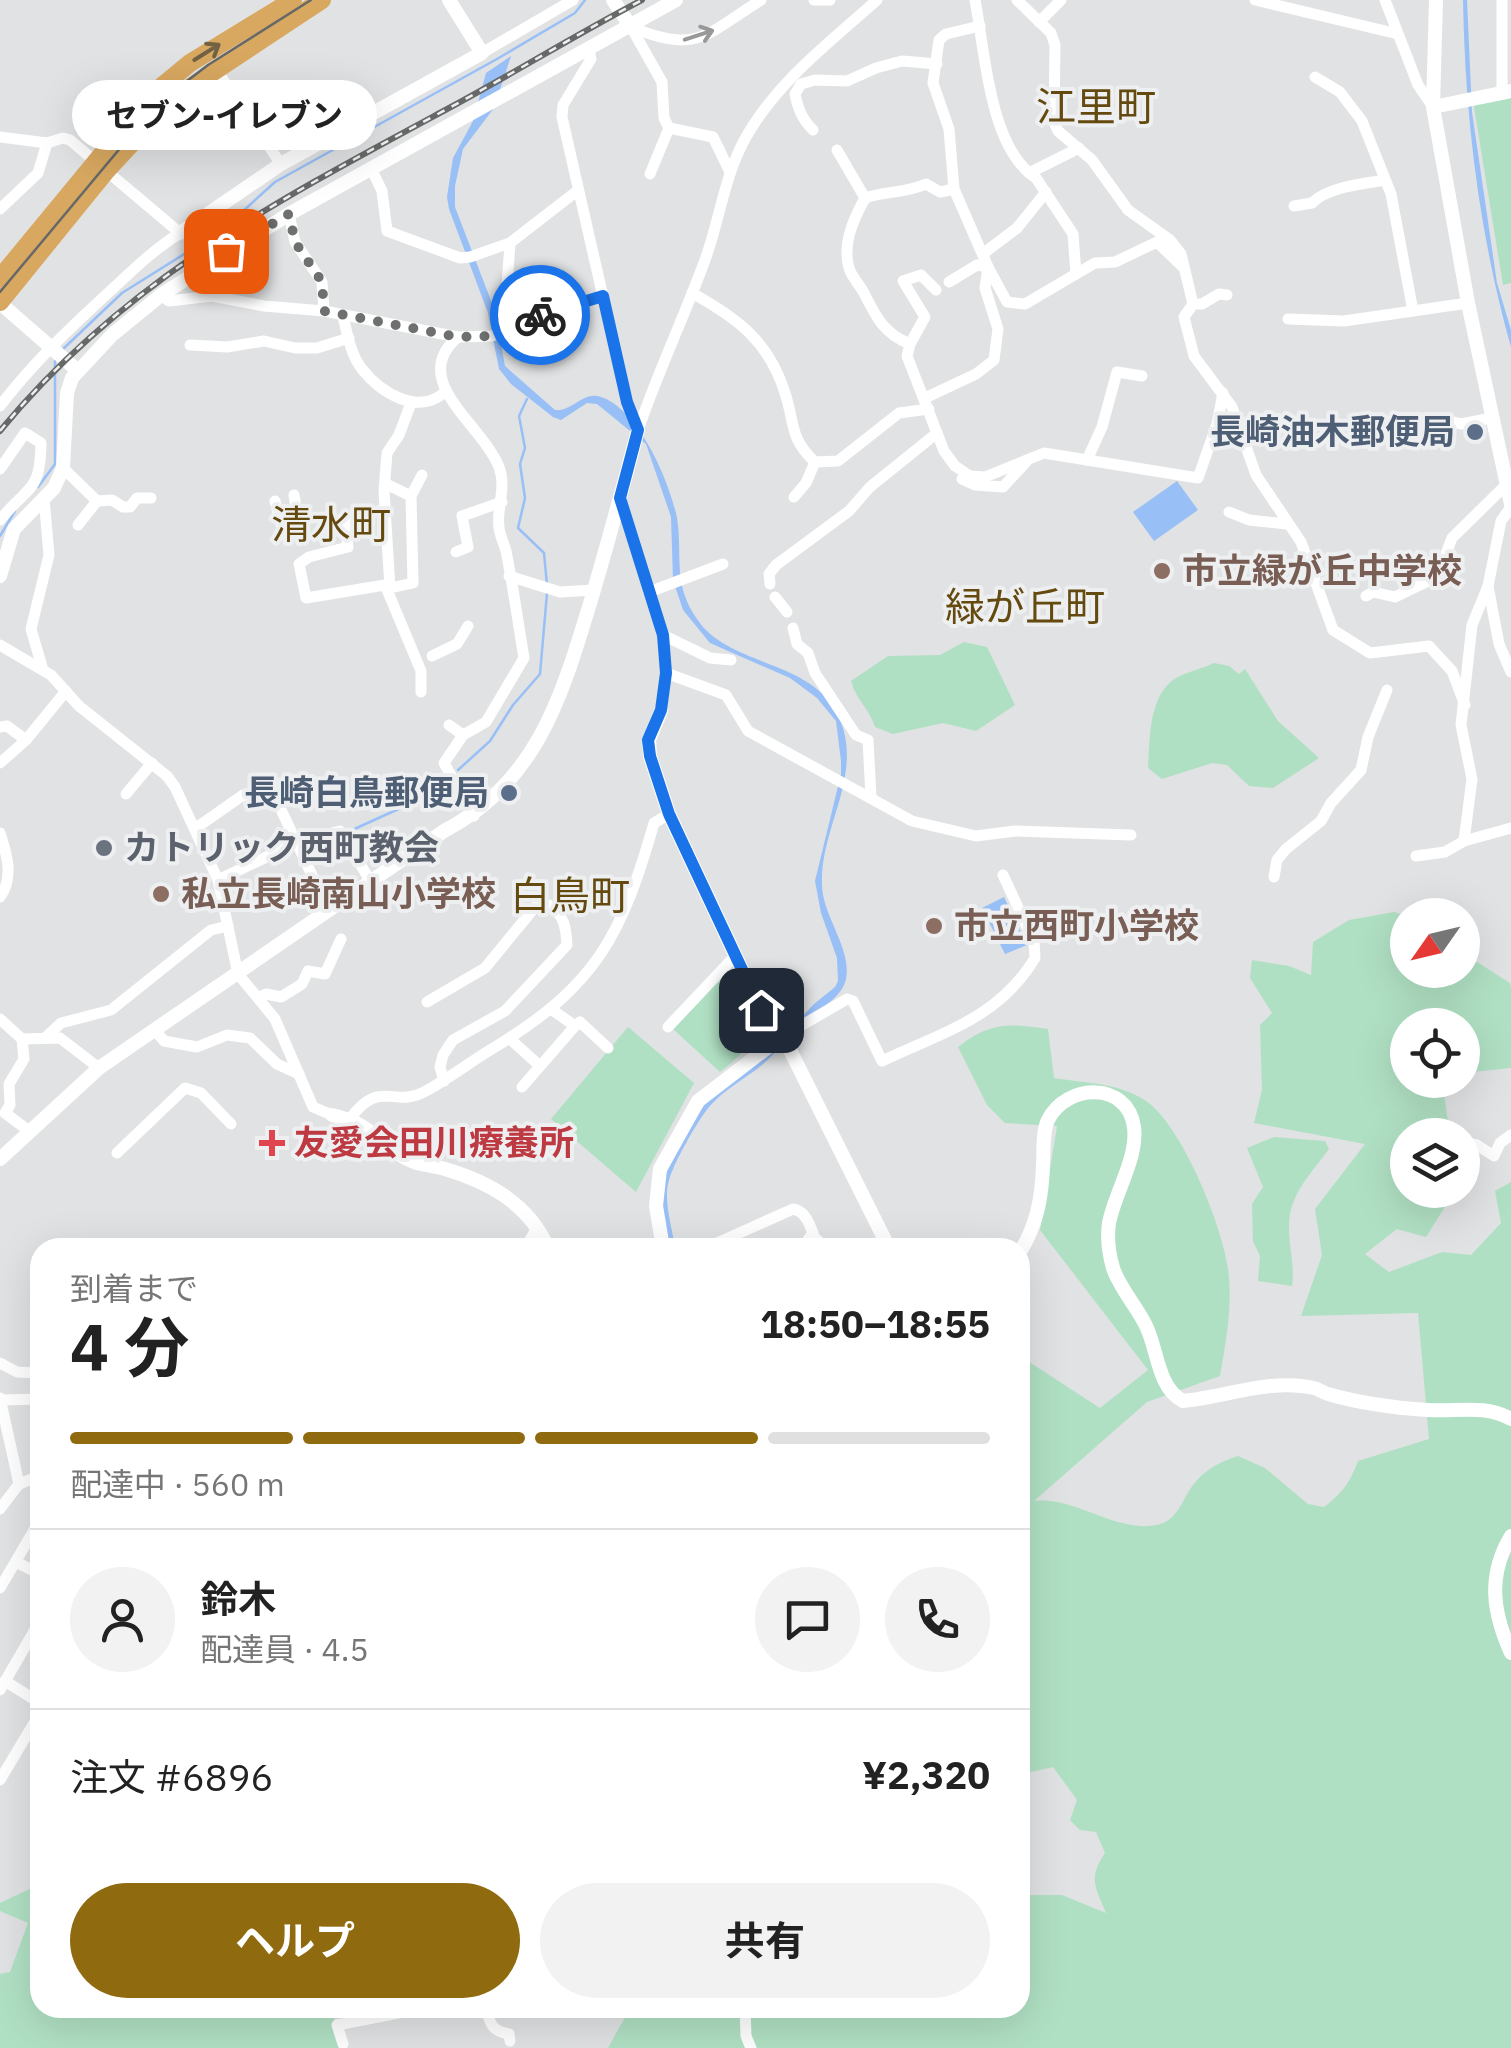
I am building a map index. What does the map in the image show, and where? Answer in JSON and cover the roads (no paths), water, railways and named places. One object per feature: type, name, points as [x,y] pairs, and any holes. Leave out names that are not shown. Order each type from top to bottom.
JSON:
[{"type":"highway","points":[[0,302],[102,166],[140,107],[170,77],[293,0]]},
{"type":"highway","points":[[0,278],[102,166],[174,98],[322,0]]},
{"type":"street","points":[[449,0],[482,52]]},
{"type":"street","points":[[0,406],[60,338],[148,254],[280,164],[573,0]]},
{"type":"street","points":[[614,0],[662,82],[664,118],[669,128],[650,174]]},
{"type":"street","points":[[6,525],[54,488],[63,468],[67,393],[78,371],[112,335],[161,295],[289,214],[676,0]]},
{"type":"street","points":[[631,27],[664,41],[700,38],[762,0]]},
{"type":"street","points":[[814,0],[830,0]]},
{"type":"street","points":[[0,1158],[99,1068],[444,831],[474,816],[507,784],[544,731],[562,694],[638,430],[716,229],[730,172],[746,136],[790,78],[877,0]]},
{"type":"street","points":[[975,0],[994,110],[1012,152],[1046,192],[1073,234],[1076,274]]},
{"type":"street","points":[[1016,0],[1051,34],[1057,56],[1054,122],[1058,131],[1092,160],[1128,210],[1170,240],[1181,254],[1193,304],[1184,317],[1190,347],[1232,407],[1256,475],[1301,542],[1333,630],[1370,653],[1429,646],[1452,672],[1465,705]]},
{"type":"street","points":[[1039,22],[1061,0]]},
{"type":"street","points":[[1255,0],[1398,34]]},
{"type":"street","points":[[1385,0],[1418,86],[1433,107]]},
{"type":"street","points":[[1436,0],[1433,107],[1468,304],[1511,506],[1501,521],[1488,586],[1472,624],[1462,739],[1472,797],[1464,842]]},
{"type":"street","points":[[1433,107],[1506,91],[1502,0]]},
{"type":"street","points":[[980,26],[939,40],[933,83],[949,129],[954,188],[1007,302],[1031,301],[1095,263],[1115,262],[1157,242],[1184,268]]},
{"type":"street","points":[[589,50],[590,59],[564,105],[562,117],[627,402],[638,430]]},
{"type":"street","points":[[813,130],[797,104],[795,94],[801,84],[815,80],[847,81],[902,61],[937,64]]},
{"type":"street","points":[[215,68],[280,164]]},
{"type":"street","points":[[1316,77],[1354,106],[1385,180],[1413,311]]},
{"type":"street","points":[[669,128],[713,137],[730,172]]},
{"type":"street","points":[[0,138],[47,143],[70,140],[180,232]]},
{"type":"street","points":[[0,209],[38,173],[47,143]]},
{"type":"street","points":[[1029,174],[1079,148]]},
{"type":"street","points":[[837,150],[864,198]]},
{"type":"street","points":[[371,168],[382,191],[387,231],[460,258],[510,243],[578,190]]},
{"type":"street","points":[[1294,206],[1312,203],[1315,198],[1346,188],[1385,180]]},
{"type":"street","points":[[864,198],[889,190],[909,192],[930,183],[940,192],[954,188]]},
{"type":"street","points":[[984,253],[1017,228],[1046,192]]},
{"type":"street","points":[[864,198],[849,235],[849,268],[882,326],[893,337],[910,344]]},
{"type":"street","points":[[289,214],[295,242],[322,282],[324,311]]},
{"type":"street","points":[[510,243],[506,300],[518,325]]},
{"type":"street","points":[[949,282],[977,264],[988,267]]},
{"type":"street","points":[[692,294],[729,314],[754,334],[786,394],[799,447],[815,462],[838,461],[899,413],[926,404],[990,366],[998,329],[984,288],[988,267]]},
{"type":"street","points":[[936,290],[921,275],[903,281],[925,318],[906,356],[944,451],[955,466],[970,476],[1003,472],[1044,454],[1198,478],[1223,393]]},
{"type":"street","points":[[1193,304],[1202,304],[1218,294],[1227,295]]},
{"type":"street","points":[[161,295],[170,300],[212,296],[264,306],[324,311],[458,337],[492,336],[547,312],[603,296]]},
{"type":"street","points":[[0,302],[78,371]]},
{"type":"street","points":[[1288,319],[1344,322],[1468,304]]},
{"type":"street","points":[[343,316],[363,372],[400,400],[411,403],[438,398],[445,392]]},
{"type":"street","points":[[458,337],[442,354],[440,379],[445,392],[489,448],[500,469],[499,530],[524,658],[486,722],[463,735],[444,763],[474,816]]},
{"type":"street","points":[[190,345],[264,341],[317,348],[349,338]]},
{"type":"street","points":[[1087,460],[1102,427],[1117,372],[1142,376]]},
{"type":"street","points":[[411,403],[399,435],[386,453],[387,587],[421,671],[420,692]]},
{"type":"street","points":[[1442,419],[1461,424],[1492,418]]},
{"type":"street","points":[[787,612],[772,591],[769,574],[776,564],[849,511],[870,487],[938,433]]},
{"type":"street","points":[[0,469],[25,434],[41,442],[40,474],[6,525],[0,576]]},
{"type":"street","points":[[958,478],[975,485],[1003,486],[1032,456]]},
{"type":"street","points":[[794,497],[806,483],[815,462]]},
{"type":"street","points":[[63,468],[97,500],[112,500],[130,507],[137,498],[151,498]]},
{"type":"street","points":[[385,510],[344,517],[348,547],[299,564],[306,598],[413,583],[410,496],[422,474]]},
{"type":"street","points":[[386,484],[410,496]]},
{"type":"street","points":[[1366,596],[1373,592],[1394,597],[1428,581],[1442,564],[1452,538],[1506,484]]},
{"type":"street","points":[[275,501],[284,535],[300,532],[294,495]]},
{"type":"street","points":[[43,670],[31,628],[49,555],[48,508],[44,498]]},
{"type":"street","points":[[620,498],[663,635],[666,673],[661,710],[648,740],[669,814],[761,1010],[790,1050],[884,1238]]},
{"type":"street","points":[[78,525],[97,500]]},
{"type":"street","points":[[456,552],[468,547],[462,516],[502,502]]},
{"type":"street","points":[[1229,512],[1248,520],[1287,524]]},
{"type":"street","points":[[649,592],[724,564]]},
{"type":"street","points":[[509,576],[560,592],[594,590]]},
{"type":"street","points":[[1488,586],[1499,644],[1511,672]]},
{"type":"street","points":[[432,656],[457,644],[468,626]]},
{"type":"street","points":[[793,628],[797,644],[808,653],[815,672],[856,735],[868,740],[871,797]]},
{"type":"street","points":[[663,635],[710,658],[730,660]]},
{"type":"street","points":[[0,645],[43,670],[176,788],[218,880],[238,974],[274,1020],[313,1107],[363,1124],[413,1162],[448,1170],[513,1199],[542,1238]]},
{"type":"street","points":[[666,673],[726,694],[748,731],[912,821],[976,836],[1015,830],[1026,834],[1131,835]]},
{"type":"street","points":[[1274,877],[1277,860],[1286,849],[1320,820],[1362,770],[1368,738],[1387,690]]},
{"type":"street","points":[[0,763],[26,740],[66,691]]},
{"type":"street","points":[[449,725],[463,735]]},
{"type":"street","points":[[0,726],[7,726],[26,740]]},
{"type":"street","points":[[126,794],[152,764]]},
{"type":"street","points":[[196,828],[243,795],[276,797],[329,911]]},
{"type":"street","points":[[350,1119],[359,1107],[376,1096],[419,1096],[444,1081],[510,1039],[585,978],[603,952],[637,884],[654,823],[669,814]]},
{"type":"street","points":[[1416,856],[1445,852],[1511,828]]},
{"type":"street","points":[[218,880],[298,842],[340,831],[371,882]]},
{"type":"street","points":[[0,833],[8,885],[0,897]]},
{"type":"street","points":[[661,1238],[656,1206],[660,1168],[698,1100],[780,1038],[847,998],[853,1001],[882,1061],[973,1020],[998,1004],[1035,958],[1034,942],[1003,875]]},
{"type":"street","points":[[427,1002],[485,968],[535,906],[549,904],[560,912],[566,927],[564,950],[505,1011],[454,1040],[440,1067],[444,1081]]},
{"type":"street","points":[[46,1037],[61,1024],[111,1010],[211,930],[228,926]]},
{"type":"street","points":[[258,997],[281,997],[302,984],[308,971],[325,974],[341,938]]},
{"type":"street","points":[[668,1026],[735,956]]},
{"type":"street","points":[[551,1008],[575,1026]]},
{"type":"street","points":[[0,1019],[24,1059],[9,1084],[10,1105],[2,1112],[29,1132]]},
{"type":"street","points":[[522,1088],[580,1022],[608,1048]]},
{"type":"street","points":[[154,1030],[164,1041],[197,1048],[227,1036],[250,1038],[277,1064],[299,1074]]},
{"type":"street","points":[[12,1036],[60,1038],[99,1068]]},
{"type":"street","points":[[510,1039],[540,1066]]},
{"type":"street","points":[[118,1154],[185,1088],[201,1093],[231,1124]]},
{"type":"street","points":[[1028,1238],[1040,1204],[1048,1120],[1068,1098],[1082,1092],[1113,1096],[1126,1107],[1134,1125],[1133,1144],[1109,1224],[1108,1247],[1114,1272],[1148,1329],[1166,1386],[1173,1396],[1183,1400],[1252,1389],[1314,1388],[1392,1406],[1480,1409],[1511,1419]]},
{"type":"street","points":[[1480,1147],[1494,1156],[1500,1143],[1511,1135]]},
{"type":"street","points":[[727,1238],[785,1210],[800,1210],[815,1238]]},
{"type":"street","points":[[531,1238],[537,1228]]},
{"type":"street","points":[[0,1363],[17,1372],[30,1373]]},
{"type":"street","points":[[19,1484],[1,1399],[30,1398]]},
{"type":"street","points":[[0,1508],[19,1484],[30,1480]]},
{"type":"street","points":[[1511,1536],[1498,1565],[1493,1593],[1498,1623],[1511,1653]]},
{"type":"street","points":[[0,1588],[30,1538]]},
{"type":"street","points":[[16,1562],[30,1569]]},
{"type":"street","points":[[30,1638],[2,1686],[30,1699]]},
{"type":"street","points":[[0,1780],[30,1729]]},
{"type":"street","points":[[343,2044],[338,2025],[378,2018]]},
{"type":"street","points":[[489,2018],[497,2032],[509,2034],[510,2041]]},
{"type":"street","points":[[746,2018],[751,2048]]},
{"type":"water","points":[[1463,0],[1467,0],[1472,112],[1497,283],[1511,330],[1511,347],[1490,262],[1476,175]]},
{"type":"water","points":[[511,56],[494,108],[463,149],[455,207],[495,311],[505,366],[555,410],[597,396],[625,413],[649,446],[667,485],[677,518],[681,581],[697,619],[730,647],[813,686],[829,701],[841,722],[846,743],[844,783],[827,843],[822,884],[845,956],[844,985],[762,1065],[715,1101],[698,1122],[667,1188],[673,1238],[668,1238],[662,1201],[664,1177],[688,1130],[705,1104],[761,1060],[838,981],[837,958],[821,913],[815,881],[841,774],[836,721],[817,698],[790,678],[710,643],[683,610],[673,580],[671,517],[646,444],[597,404],[587,403],[561,420],[553,417],[511,384],[499,369],[488,313],[447,197],[453,158],[473,121],[486,73]]},
{"type":"water","points":[[1177,481],[1198,510],[1154,541],[1133,512]]},
{"type":"water","points":[[1004,897],[1027,945],[1005,954],[982,908]]},
{"type":"waterway","points":[[62,350],[122,293],[221,231],[275,182],[497,59],[575,13],[585,0]]},
{"type":"waterway","points":[[38,487],[55,464],[55,361]]},
{"type":"waterway","points":[[527,399],[519,416],[525,448],[520,464],[525,498],[518,528],[544,553],[547,585]]},
{"type":"waterway","points":[[0,536],[15,511]]},
{"type":"waterway","points":[[458,770],[490,741],[513,705],[540,674],[547,593]]},
{"type":"waterway","points":[[350,831],[405,806]]},
{"type":"tram line","points":[[0,292],[157,104],[208,65],[311,0]]},
{"type":"railway","points":[[0,431],[99,330],[208,247],[265,210],[642,0]]},
{"type":"place","name":"セブン-イレブン","points":[[226,251]]},
{"type":"place","name":"長崎油木郵便局","points":[[1475,432]]},
{"type":"place","name":"市立緑が丘中学校","points":[[1162,571]]},
{"type":"place","name":"長崎白鳥郵便局","points":[[509,793]]},
{"type":"place","name":"カトリック西町教会","points":[[104,848]]},
{"type":"place","name":"私立長崎南山小学校","points":[[161,894]]},
{"type":"place","name":"市立西町小学校","points":[[934,926]]},
{"type":"place","name":"友愛会田川療養所","points":[[272,1143]]},
{"type":"district","name":"江里町","points":[[1096,107]]},
{"type":"district","name":"清水町","points":[[331,525]]},
{"type":"district","name":"緑が丘町","points":[[1025,607]]},
{"type":"district","name":"白鳥町","points":[[570,896]]}]
